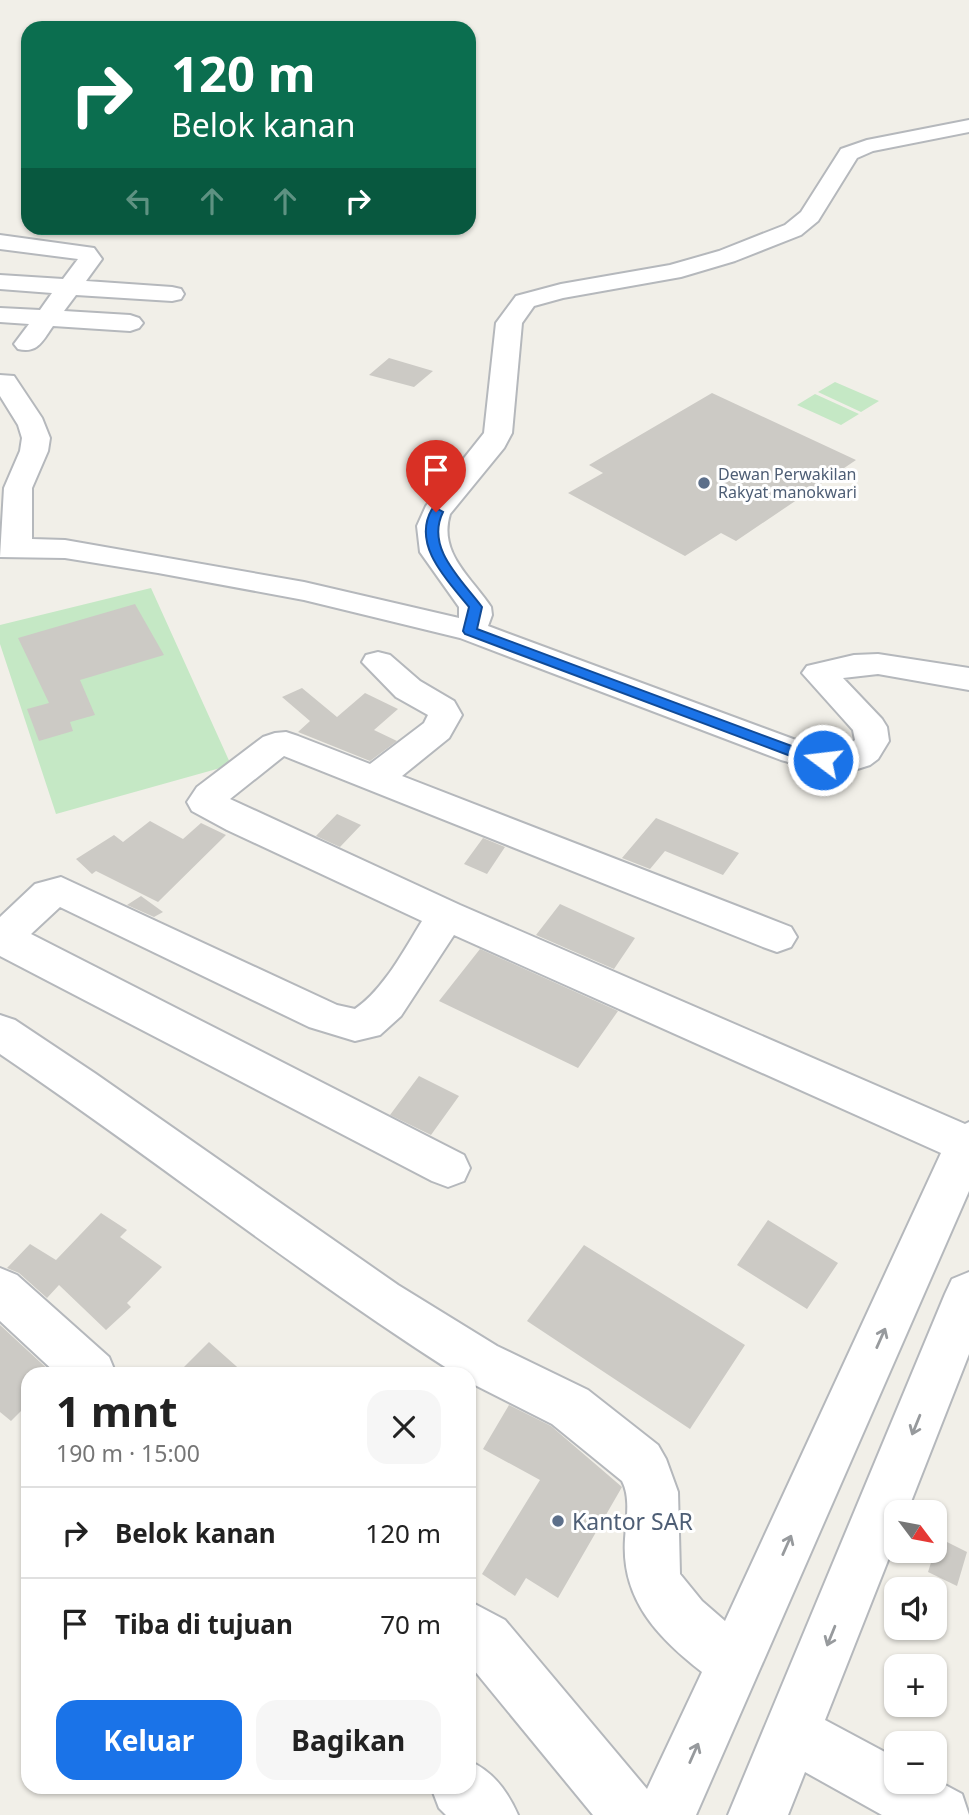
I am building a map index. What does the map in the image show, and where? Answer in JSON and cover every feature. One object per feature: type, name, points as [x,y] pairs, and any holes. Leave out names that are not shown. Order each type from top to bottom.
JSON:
[{"type":"street","points":[[470,631],[476,615],[475,607],[441,564],[431,533],[432,522],[436,512],[494,442],[498,433],[509,323],[525,302],[561,291],[673,272],[727,256],[793,230],[810,216],[849,155],[867,146],[969,126]]},
{"type":"street","points":[[0,242],[86,253],[90,259],[27,344]]},
{"type":"street","points":[[0,282],[172,293]]},
{"type":"street","points":[[0,315],[130,323]]},
{"type":"street","points":[[5,382],[33,426],[36,437],[34,450],[22,472],[17,489],[8,548],[83,551],[248,580],[470,631],[793,752],[823,760],[839,761],[857,757],[865,753],[872,741],[870,727],[819,673],[854,665],[878,664],[969,679]]},
{"type":"street","points":[[373,780],[437,730],[445,715],[442,709],[400,683],[378,662]]},
{"type":"street","points":[[666,1815],[968,1143],[446,915],[240,821],[205,802],[280,743],[777,937]]},
{"type":"street","points":[[446,915],[392,997],[379,1013],[363,1024],[347,1024],[323,1016],[61,891],[49,894],[2,939],[448,1168]]},
{"type":"street","points":[[0,1032],[81,1086],[381,1300],[480,1362],[570,1407],[640,1463],[649,1474],[652,1492],[652,1568],[657,1586],[680,1617],[734,1662]]},
{"type":"street","points":[[0,1290],[84,1367]]},
{"type":"street","points":[[758,1815],[969,1294]]},
{"type":"street","points":[[476,1634],[485,1640],[631,1815]]},
{"type":"street","points":[[792,1733],[941,1815]]},
{"type":"street","points":[[467,1794],[488,1815]]},
{"type":"green space","points":[[835,382],[879,401],[861,412],[818,392]]},
{"type":"green space","points":[[815,394],[859,414],[841,425],[797,405]]},
{"type":"green space","points":[[151,588],[231,765],[56,814],[0,644],[0,625]]},
{"type":"building","points":[[389,358],[433,371],[414,387],[369,375]]},
{"type":"building","name":"Dewan Perwakilan Rakyat manokwari","points":[[712,393],[856,460],[736,541],[721,533],[685,556],[568,493],[603,473],[589,465]]},
{"type":"building","points":[[135,604],[164,655],[80,680],[95,715],[70,722],[73,731],[39,741],[27,709],[49,703],[18,638]]},
{"type":"building","points":[[302,688],[337,717],[365,693],[398,709],[374,730],[397,741],[370,761],[298,732],[310,721],[282,697]]},
{"type":"building","points":[[337,814],[361,825],[340,847],[316,836]]},
{"type":"building","points":[[656,818],[739,853],[723,875],[665,851],[650,869],[622,858]]},
{"type":"building","points":[[150,821],[183,839],[201,823],[226,835],[158,902],[96,871],[92,874],[76,859],[114,835],[123,842]]},
{"type":"building","points":[[483,838],[505,847],[487,874],[464,864]]},
{"type":"building","points":[[141,896],[163,912],[154,917],[127,905]]},
{"type":"building","points":[[560,904],[635,938],[614,969],[536,935]]},
{"type":"building","points":[[480,949],[618,1011],[578,1068],[439,1001]]},
{"type":"building","points":[[419,1076],[459,1096],[431,1135],[390,1115]]},
{"type":"building","points":[[101,1213],[127,1230],[120,1237],[162,1267],[127,1303],[131,1307],[106,1330],[59,1285],[47,1298],[19,1273],[7,1268],[30,1244],[56,1260]]},
{"type":"building","points":[[768,1220],[838,1263],[807,1309],[737,1265]]},
{"type":"building","points":[[584,1245],[745,1345],[690,1429],[527,1321]]},
{"type":"building","points":[[0,1325],[45,1367],[21,1367],[21,1411],[11,1421],[0,1412]]},
{"type":"building","points":[[209,1342],[237,1367],[184,1367]]},
{"type":"building","name":"Kantor SAR","points":[[509,1405],[551,1426],[622,1487],[558,1598],[526,1578],[515,1596],[482,1574],[540,1480],[483,1449]]},
{"type":"building","points":[[947,1542],[967,1552],[957,1586],[947,1581],[947,1577],[938,1577],[928,1572],[931,1563],[947,1563]]},
{"type":"place","name":"Dewan Perwakilan Rakyat manokwari","points":[[704,483]]},
{"type":"place","name":"Kantor SAR","points":[[558,1521]]},
{"type":"route","points":[[436,512],[431,533],[441,564],[475,607],[476,615],[470,631],[793,752],[823,760]]}]
